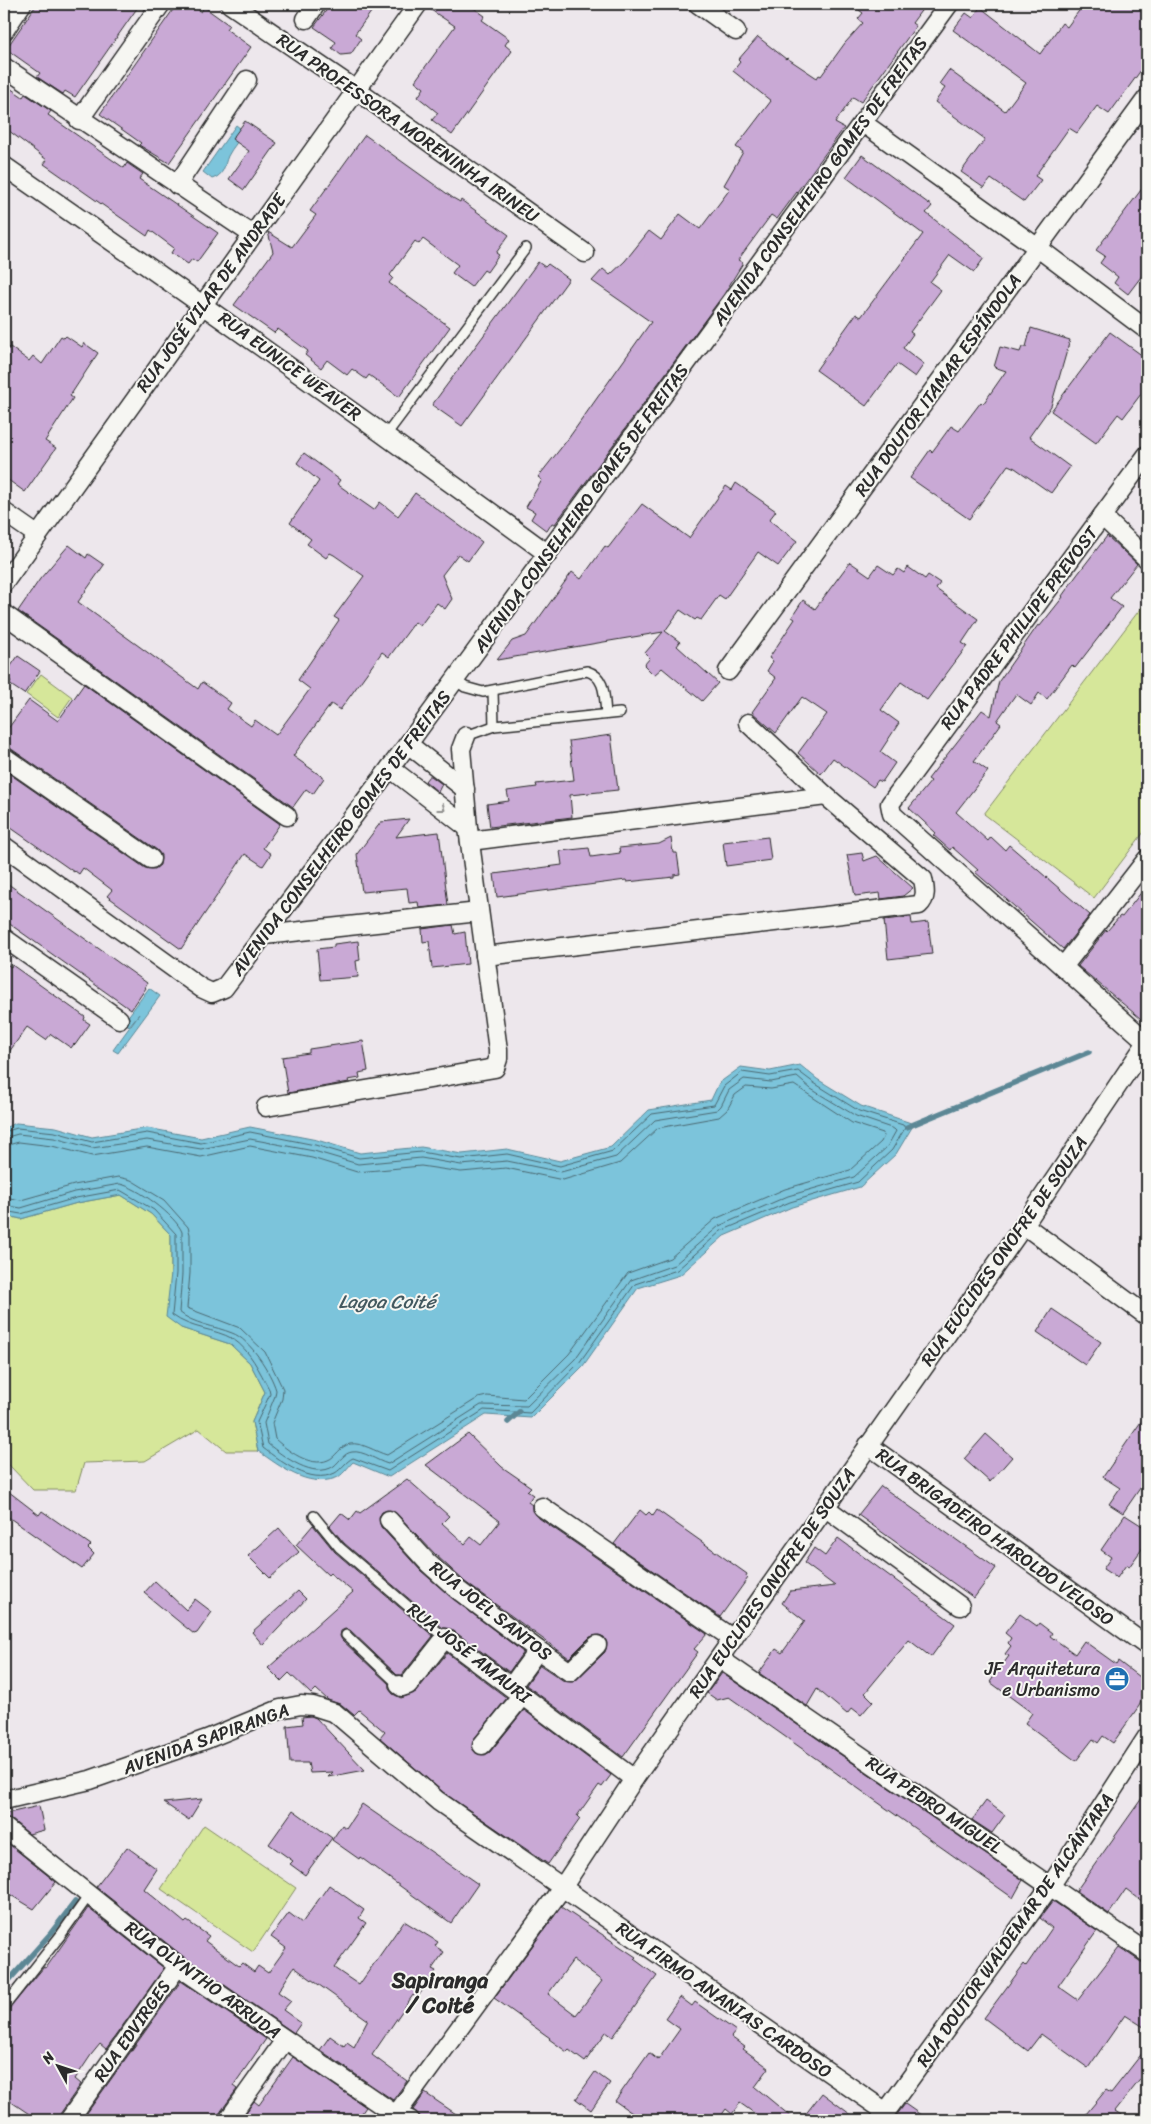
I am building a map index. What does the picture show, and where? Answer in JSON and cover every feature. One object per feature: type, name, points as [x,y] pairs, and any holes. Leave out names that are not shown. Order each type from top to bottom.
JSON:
[{"type":"street","points":[[4,31],[22,4]]},
{"type":"street","points":[[79,120],[162,4]]},
{"type":"street","name":"RUA PROFESSORA MORENINHA IRINEU","points":[[230,4],[356,90],[585,253]]},
{"type":"street","points":[[306,19],[316,4]]},
{"type":"street","name":"RUA JOSÉ VILAR DE ANDRADE","points":[[4,583],[418,4]]},
{"type":"street","points":[[698,4],[736,31]]},
{"type":"street","name":"AVENIDA CONSELHEIRO GOMES DE FREITAS","points":[[4,846],[201,988],[212,993],[224,988],[548,554],[949,4]]},
{"type":"street","points":[[4,67],[79,120],[253,235]]},
{"type":"street","points":[[177,185],[247,80]]},
{"type":"street","name":"RUA DOUTOR ITAMAR ESPÍNDOLA","points":[[728,671],[1147,98]]},
{"type":"street","points":[[863,123],[1038,248],[1147,330]]},
{"type":"street","name":"RUA EUNICE WEAVER","points":[[4,166],[203,304],[548,554]]},
{"type":"street","name":"RUA PADRE PHILLIPE PREVOST","points":[[1063,967],[892,814],[890,810],[892,801],[1147,455]]},
{"type":"street","points":[[4,512],[37,535]]},
{"type":"street","points":[[1102,516],[1147,559]]},
{"type":"street","points":[[4,614],[288,816]]},
{"type":"street","points":[[485,956],[919,905],[924,901],[926,892],[923,879],[826,796],[748,723]]},
{"type":"street","points":[[266,1107],[495,1068],[498,1050],[464,789],[461,749],[466,736]]},
{"type":"street","points":[[408,744],[464,789]]},
{"type":"street","points":[[4,757],[151,859]]},
{"type":"street","points":[[390,768],[469,835],[826,796]]},
{"type":"street","points":[[1147,859],[1063,967],[1147,1042]]},
{"type":"street","points":[[264,935],[479,912]]},
{"type":"street","points":[[4,938],[119,1019]]},
{"type":"street","name":"RUA EUCLIDES ONOFRE DE SOUZA","points":[[399,2118],[562,1888],[634,1779],[1024,1225],[1147,1042]]},
{"type":"street","points":[[1024,1225],[1147,1316]]},
{"type":"street","name":"RUA BRIGADEIRO HAROLDO VELOSO","points":[[868,1445],[1147,1646]]},
{"type":"street","points":[[542,1507],[733,1639]]},
{"type":"street","points":[[826,1508],[960,1606]]},
{"type":"street","name":"RUA JOEL SANTOS","points":[[389,1520],[428,1563],[458,1590],[570,1672],[597,1645]]},
{"type":"street","points":[[399,1686],[404,1687],[408,1685],[445,1638]]},
{"type":"street","name":"RUA JOSÉ AMAURI","points":[[445,1638],[634,1779]]},
{"type":"street","points":[[482,1745],[517,1692],[538,1650]]},
{"type":"street","name":"RUA PEDRO MIGUEL","points":[[720,1659],[1051,1885],[1147,1953]]},
{"type":"street","name":"AVENIDA SAPIRANGA","points":[[4,1800],[90,1780],[191,1745],[280,1709],[313,1706],[335,1713],[438,1801],[562,1888]]},
{"type":"street","name":"RUA DOUTOR WALDEMAR DE ALCÂNTARA","points":[[883,2116],[1051,1885],[1147,1737]]},
{"type":"street","name":"RUA OLYNTHO ARRUDA","points":[[4,1828],[90,1894],[178,1966],[399,2118]]},
{"type":"street","name":"RUA FIRMO ANANIAS CARDOSO","points":[[562,1888],[883,2116]]},
{"type":"street","name":"RUA EDVIRGES","points":[[69,2120],[178,1966]]},
{"type":"street","points":[[228,2120],[285,2040]]},
{"type":"lane","points":[[386,435],[526,248]]},
{"type":"lane","points":[[455,680],[474,690],[483,692],[587,671],[601,680],[606,714]]},
{"type":"lane","points":[[493,691],[494,726]]},
{"type":"lane","points":[[466,736],[494,726],[620,713]]},
{"type":"lane","name":"RUA JOSÉ AMAURI","points":[[314,1516],[339,1547],[445,1638]]},
{"type":"lane","points":[[346,1635],[399,1686]]},
{"type":"lane","points":[[4,2008],[90,1894]]},
{"type":"green space","points":[[1144,604],[1147,606],[1147,828],[1094,898],[984,814]]},
{"type":"green space","points":[[41,674],[72,697],[58,717],[26,694]]},
{"type":"green space","points":[[121,1195],[151,1214],[171,1235],[171,1273],[181,1328],[230,1344],[250,1363],[265,1392],[252,1422],[258,1451],[226,1451],[199,1429],[145,1461],[84,1463],[76,1490],[33,1490],[9,1465],[6,1431],[7,1405],[4,1404],[4,1215],[21,1219],[77,1203]]},
{"type":"green space","points":[[204,1825],[296,1888],[253,1952],[161,1889]]},
{"type":"water","points":[[236,125],[245,132],[228,156],[222,172],[212,179],[203,172]]},
{"type":"water","points":[[149,988],[160,996],[118,1053],[113,1050],[139,1014],[129,1026],[124,1022]]},
{"type":"water","name":"Lagoa Coité","points":[[800,1065],[817,1079],[861,1106],[914,1124],[896,1154],[860,1187],[792,1207],[724,1236],[680,1275],[638,1288],[583,1366],[531,1418],[486,1415],[389,1477],[353,1462],[336,1478],[315,1480],[305,1478],[285,1469],[258,1451],[252,1422],[265,1392],[250,1363],[230,1344],[181,1328],[166,1317],[171,1273],[171,1235],[151,1214],[121,1195],[77,1203],[21,1219],[4,1215],[4,1128],[16,1123],[56,1127],[92,1137],[147,1128],[201,1138],[250,1127],[317,1140],[360,1153],[421,1147],[462,1154],[507,1149],[560,1161],[611,1147],[649,1110],[711,1100],[719,1083],[741,1067],[770,1071]]},
{"type":"building","points":[[37,4],[140,4],[75,97],[65,91],[63,94],[37,77],[40,73],[6,49]]},
{"type":"building","points":[[177,4],[190,4],[201,12],[204,7],[229,25],[226,29],[251,47],[169,163],[139,145],[141,143],[100,114]]},
{"type":"building","points":[[331,4],[377,4],[355,34],[361,39],[351,54],[341,55],[332,48],[336,42],[314,27]]},
{"type":"building","points":[[428,4],[468,4],[485,16],[482,20],[509,39],[505,45],[512,51],[452,135],[432,120],[438,113],[418,97],[424,88],[415,81],[455,26],[428,8]]},
{"type":"building","points":[[851,4],[926,4],[912,23],[916,26],[861,102],[853,97],[835,123],[844,128],[777,219],[771,215],[738,260],[743,263],[724,294],[555,524],[552,523],[547,531],[531,519],[535,512],[526,507],[542,480],[538,477],[568,439],[651,322],[592,281],[603,269],[610,275],[625,261],[649,231],[661,240],[680,214],[700,229],[730,189],[724,185],[743,152],[736,147],[771,101],[733,71],[740,62],[738,60],[758,37],[786,59],[817,78],[819,75],[821,76],[845,43],[863,23],[858,19],[863,13]]},
{"type":"building","points":[[1084,4],[1147,4],[1147,62],[1109,114],[1097,106],[1077,133],[1069,128],[1035,176],[1041,180],[1024,202],[991,179],[984,188],[961,172],[985,139],[935,102],[945,88],[939,84],[949,70],[1005,111],[1026,83],[953,30],[966,13],[973,18],[980,7],[1040,54],[1062,23],[1067,27]]},
{"type":"building","points":[[4,84],[23,97],[25,94],[51,111],[48,115],[124,168],[127,163],[143,174],[139,179],[218,233],[197,262],[192,259],[188,264],[171,253],[174,248],[150,230],[147,236],[44,164],[47,160],[4,127]]},
{"type":"building","points":[[245,121],[277,143],[244,190],[229,179],[249,151],[232,139]]},
{"type":"building","points":[[365,135],[453,198],[460,202],[461,200],[509,235],[496,253],[499,255],[487,272],[484,270],[471,287],[452,273],[458,265],[423,239],[419,244],[415,241],[390,275],[393,278],[389,283],[450,327],[399,397],[369,375],[366,379],[352,369],[347,375],[327,360],[321,368],[305,355],[308,351],[278,329],[274,333],[234,305],[273,252],[268,232],[292,247],[316,215],[310,211]]},
{"type":"building","points":[[862,155],[932,206],[926,213],[984,258],[974,272],[950,255],[930,282],[941,290],[910,332],[913,334],[903,348],[924,364],[915,377],[897,364],[866,406],[816,370],[856,314],[861,317],[923,234],[846,177]]},
{"type":"building","points":[[1147,182],[1147,269],[1128,294],[1114,283],[1118,277],[1100,263],[1105,256],[1096,250]]},
{"type":"building","points":[[538,262],[545,267],[548,264],[569,279],[462,426],[432,405]]},
{"type":"building","points":[[1031,328],[1070,340],[1051,406],[1029,437],[1070,467],[1051,493],[1008,465],[969,519],[910,478],[930,450],[932,452],[951,426],[959,431],[981,402],[983,404],[1006,371],[994,367],[1000,347],[1020,352],[1022,347],[1026,347]]},
{"type":"building","points":[[1110,332],[1147,359],[1147,386],[1123,418],[1118,414],[1096,443],[1051,411]]},
{"type":"building","points":[[61,336],[64,338],[66,336],[82,347],[84,343],[98,353],[70,396],[73,398],[45,441],[56,448],[25,492],[4,477],[4,355],[10,347],[29,361],[33,356],[42,364]]},
{"type":"building","points":[[304,453],[340,480],[337,484],[374,510],[380,502],[398,516],[415,493],[482,542],[468,561],[458,554],[442,575],[452,599],[445,609],[437,603],[420,626],[415,622],[389,657],[382,652],[340,710],[331,704],[293,756],[324,778],[313,794],[306,789],[293,807],[18,611],[40,579],[69,545],[86,558],[88,554],[104,565],[78,602],[198,689],[202,682],[231,703],[227,709],[251,726],[255,720],[276,735],[310,689],[298,680],[339,620],[334,617],[364,576],[330,553],[326,558],[307,544],[311,539],[290,523],[319,481],[297,463]]},
{"type":"building","points":[[736,483],[776,511],[769,520],[797,541],[778,566],[758,552],[725,599],[719,595],[701,620],[697,618],[695,620],[680,610],[665,631],[680,642],[677,646],[718,683],[702,701],[662,668],[654,675],[644,665],[650,658],[645,653],[663,632],[497,660],[512,641],[526,636],[572,572],[581,579],[605,546],[608,548],[642,504],[689,538],[726,486],[732,490]]},
{"type":"building","points":[[1107,536],[1137,564],[1110,598],[1122,607],[1075,668],[1072,665],[1047,699],[1039,693],[1031,705],[1016,694],[997,721],[1001,724],[974,761],[988,771],[956,812],[988,841],[991,837],[1005,850],[1009,845],[1090,915],[1063,949],[975,872],[978,870],[952,847],[950,850],[933,835],[936,833],[909,808],[931,781],[928,779],[982,710],[991,716],[999,681],[1038,625],[1040,626],[1063,597],[1077,575]]},
{"type":"building","points":[[850,562],[870,576],[878,565],[893,575],[898,569],[904,573],[908,567],[925,579],[928,575],[940,583],[936,589],[978,619],[962,643],[967,646],[927,700],[901,682],[881,710],[899,723],[880,752],[895,763],[882,782],[878,780],[873,787],[833,758],[821,774],[798,753],[827,714],[802,697],[776,733],[752,712],[776,678],[767,671],[773,661],[769,658],[795,619],[792,617],[803,600],[815,609]]},
{"type":"building","points":[[18,656],[40,671],[24,694],[9,684],[11,681],[4,676]]},
{"type":"building","points":[[84,684],[280,824],[263,848],[271,854],[263,866],[245,854],[181,949],[107,896],[112,890],[83,868],[79,874],[74,872],[4,823],[4,770],[145,868],[155,869],[160,865],[161,855],[157,850],[10,748],[4,747],[4,734],[29,700],[58,721]]},
{"type":"building","points":[[611,735],[618,790],[570,795],[572,817],[490,827],[487,804],[509,801],[507,791],[537,787],[536,784],[574,780],[569,741]]},
{"type":"building","points":[[429,776],[442,784],[438,792],[425,781]]},
{"type":"building","points":[[409,819],[396,837],[439,832],[448,905],[419,908],[418,902],[409,903],[407,888],[362,892],[357,854],[381,822]]},
{"type":"building","points":[[768,837],[771,860],[726,866],[723,842]]},
{"type":"building","points":[[671,838],[673,853],[677,853],[680,874],[674,875],[674,877],[627,882],[626,880],[497,897],[494,874],[562,865],[560,851],[589,848],[591,857],[620,853],[619,848],[659,844]]},
{"type":"building","points":[[862,853],[864,861],[877,856],[913,888],[903,896],[881,899],[880,893],[855,896],[847,855]]},
{"type":"building","points":[[4,881],[147,983],[146,988],[131,1010],[4,920]]},
{"type":"building","points":[[1147,885],[1147,1024],[1078,966],[1106,930],[1120,916],[1122,917]]},
{"type":"building","points":[[911,917],[912,924],[928,922],[932,954],[888,959],[884,920]]},
{"type":"building","points":[[453,925],[455,934],[465,932],[468,964],[432,968],[429,941],[423,942],[422,929]]},
{"type":"building","points":[[358,941],[360,960],[356,961],[358,977],[320,980],[317,949],[334,947],[334,944]]},
{"type":"building","points":[[4,962],[11,967],[12,965],[85,1017],[84,1020],[90,1024],[75,1045],[71,1048],[51,1034],[46,1040],[27,1027],[4,1059],[4,1023],[10,1015],[4,1010]]},
{"type":"building","points":[[363,1041],[368,1071],[359,1073],[360,1078],[348,1080],[349,1082],[288,1093],[282,1057],[309,1053],[309,1049]]},
{"type":"building","points":[[1052,1309],[1101,1342],[1085,1365],[1037,1332]]},
{"type":"building","points":[[1147,1413],[1147,1478],[1123,1513],[1109,1504],[1120,1488],[1103,1477]]},
{"type":"building","points":[[468,1434],[502,1467],[531,1487],[527,1491],[533,1495],[528,1502],[532,1505],[532,1511],[536,1516],[707,1634],[694,1649],[698,1652],[623,1757],[526,1685],[540,1665],[564,1681],[574,1682],[605,1652],[607,1643],[604,1637],[599,1635],[590,1637],[569,1658],[465,1582],[396,1513],[387,1510],[382,1512],[379,1517],[381,1527],[421,1571],[452,1598],[523,1652],[509,1672],[451,1629],[443,1628],[344,1543],[330,1526],[341,1513],[350,1520],[357,1511],[360,1513],[407,1479],[449,1516],[442,1523],[465,1544],[471,1537],[481,1545],[500,1521],[426,1465]]},
{"type":"building","points":[[986,1434],[1012,1457],[990,1482],[964,1459]]},
{"type":"building","points":[[881,1486],[996,1568],[974,1598],[858,1515]]},
{"type":"building","points":[[4,1488],[39,1515],[42,1511],[91,1545],[88,1548],[94,1554],[82,1569],[4,1514]]},
{"type":"building","points":[[640,1510],[646,1515],[649,1512],[653,1516],[657,1510],[747,1574],[748,1578],[720,1617],[614,1544]]},
{"type":"building","points":[[1125,1515],[1147,1529],[1147,1542],[1129,1567],[1126,1565],[1117,1578],[1103,1569],[1111,1557],[1101,1550]]},
{"type":"building","points":[[313,1525],[335,1552],[433,1636],[402,1675],[397,1675],[350,1630],[345,1629],[341,1631],[340,1636],[342,1640],[389,1684],[389,1689],[393,1694],[401,1698],[416,1692],[447,1653],[507,1698],[474,1739],[472,1748],[476,1753],[485,1755],[490,1752],[524,1710],[611,1775],[602,1787],[599,1785],[577,1816],[580,1819],[548,1864],[444,1793],[380,1738],[385,1732],[359,1710],[354,1715],[342,1705],[328,1700],[316,1689],[311,1694],[289,1673],[281,1681],[268,1668],[353,1592],[330,1573],[328,1575],[296,1545]]},
{"type":"building","points":[[279,1528],[299,1552],[270,1578],[248,1556]]},
{"type":"building","points":[[838,1538],[955,1624],[931,1657],[909,1640],[865,1693],[873,1701],[861,1715],[852,1708],[847,1714],[817,1689],[807,1706],[759,1673],[776,1649],[782,1653],[805,1621],[782,1603],[790,1591],[835,1586],[804,1563],[814,1548],[825,1556]]},
{"type":"building","points":[[155,1581],[186,1610],[195,1599],[212,1612],[197,1633],[194,1634],[144,1593]]},
{"type":"building","points":[[298,1591],[306,1599],[263,1645],[252,1632]]},
{"type":"building","points":[[1020,1614],[1037,1626],[1039,1623],[1052,1633],[1050,1636],[1075,1654],[1084,1641],[1116,1664],[1118,1661],[1147,1683],[1139,1706],[1113,1743],[1103,1736],[1098,1743],[1093,1739],[1076,1761],[1025,1723],[1032,1713],[990,1682],[1009,1656],[1005,1654],[1011,1646],[1008,1643],[1011,1638],[1005,1633]]},
{"type":"building","points":[[722,1673],[1023,1880],[1013,1898],[729,1697],[717,1700],[707,1693]]},
{"type":"building","points":[[311,1716],[316,1718],[365,1770],[328,1777],[333,1772],[310,1773],[308,1763],[290,1763],[287,1726],[303,1724],[302,1717]]},
{"type":"building","points":[[1147,1791],[1147,1905],[1126,1889],[1109,1914],[1076,1891]]},
{"type":"building","points":[[202,1799],[189,1820],[164,1803]]},
{"type":"building","points":[[986,1801],[1005,1815],[992,1833],[972,1820]]},
{"type":"building","points":[[362,1804],[478,1884],[451,1923],[360,1857],[359,1859],[332,1840],[342,1825],[346,1828]]},
{"type":"building","points":[[39,1806],[44,1830],[29,1834],[11,1819],[4,1817],[4,1814]]},
{"type":"building","points":[[293,1810],[332,1838],[305,1875],[290,1864],[293,1861],[269,1844]]},
{"type":"building","points":[[4,1840],[56,1882],[34,1909],[4,1891]]},
{"type":"building","points":[[127,1847],[157,1869],[144,1889],[185,1923],[187,1921],[209,1936],[205,1941],[239,1966],[242,1963],[254,1972],[258,1966],[268,1973],[286,1948],[271,1937],[289,1913],[302,1923],[329,1885],[364,1910],[359,1918],[366,1923],[334,1968],[359,1985],[404,1921],[438,1942],[435,1946],[444,1952],[432,1969],[436,1971],[417,1998],[413,1995],[372,2055],[407,2081],[393,2100],[320,2050],[330,2036],[344,2046],[347,2042],[354,2047],[368,2020],[294,1967],[278,1992],[291,2001],[283,2010],[301,2023],[294,2033],[184,1957],[96,1887]]},
{"type":"building","points":[[1053,1901],[1097,1931],[1058,1986],[1078,2000],[1119,1947],[1141,1962],[1147,1963],[1147,2029],[1125,2015],[1088,2068],[1041,2034],[1028,2051],[984,2018],[1024,1964],[1026,1966],[1052,1928],[1040,1918]]},
{"type":"building","points":[[561,1907],[636,1957],[634,1959],[657,1976],[613,2037],[606,2032],[585,2062],[569,2050],[567,2052],[494,1998]],"holes":[[[573,1960],[602,1981],[576,2015],[548,1994]]]},
{"type":"building","points":[[88,1908],[164,1968],[106,2049],[100,2044],[91,2055],[75,2079],[81,2084],[60,2114],[59,2120],[38,2120],[4,2097],[4,2015],[44,1967],[46,1968]]},
{"type":"building","points":[[181,1981],[266,2039],[233,2086],[237,2089],[219,2114],[218,2120],[82,2120]]},
{"type":"building","points":[[680,1997],[692,2006],[695,2002],[736,2031],[731,2037],[745,2047],[743,2049],[769,2068],[755,2087],[795,2120],[764,2120],[740,2103],[732,2114],[726,2109],[718,2120],[642,2120],[615,2101],[649,2053],[658,2060],[680,2029],[665,2018]]},
{"type":"building","points":[[1147,2047],[1147,2071],[1115,2111],[1129,2120],[1081,2120],[1106,2090],[1111,2093]]},
{"type":"building","points":[[293,2057],[366,2107],[357,2120],[241,2120],[254,2101],[259,2105]]},
{"type":"building","points":[[595,2072],[610,2083],[591,2110],[576,2099]]},
{"type":"building","points":[[425,2093],[465,2120],[421,2120],[413,2110]]},
{"type":"building","points":[[822,2093],[858,2120],[801,2120]]},
{"type":"building","points":[[905,2104],[928,2120],[893,2120]]},
{"type":"waterway","points":[[907,1127],[1089,1052]]},
{"type":"waterway","points":[[508,1422],[519,1412]]},
{"type":"waterway","points":[[4,1986],[51,1933],[75,1902]]},
{"type":"place","name":"JF Arquitetura e Urbanismo","points":[[1117,1679]]},
{"type":"district","name":"Sapiranga / Coité","points":[[440,1992]]}]
